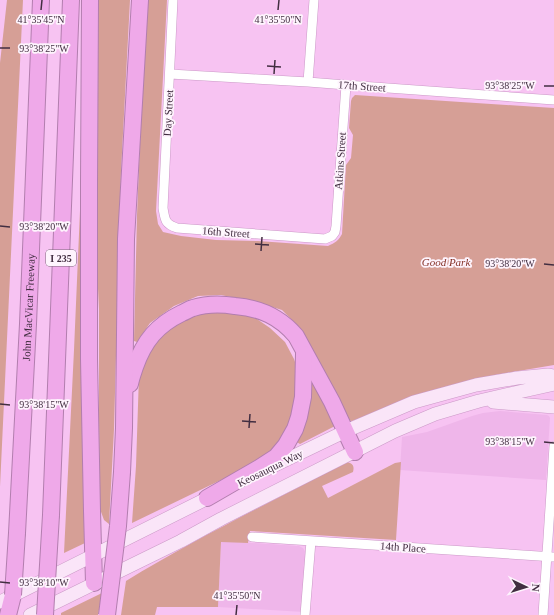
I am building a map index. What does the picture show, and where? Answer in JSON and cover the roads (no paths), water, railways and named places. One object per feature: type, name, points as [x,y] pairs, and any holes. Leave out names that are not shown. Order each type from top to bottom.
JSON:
[{"type":"highway","name":"John MacVicar Freeway","points":[[12,615],[7,598],[17,533],[29,308],[41,0]]},
{"type":"highway","name":"I 235","points":[[45,615],[51,515],[71,0]]},
{"type":"highway","points":[[90,0],[89,359],[94,583]]},
{"type":"highway","points":[[107,615],[117,533],[122,472],[124,428],[126,239],[140,0]]},
{"type":"highway","points":[[124,428],[130,380],[138,356],[146,342],[156,330],[167,321],[193,308],[207,305],[249,307],[265,312],[280,320],[296,336],[332,402],[355,452]]},
{"type":"highway","points":[[207,498],[260,468],[276,457],[286,445],[295,429],[303,397],[304,352]]},
{"type":"highway","points":[[7,598],[8,615]]},
{"type":"main road","name":"Keosauqua Way","points":[[7,598],[207,498],[346,431],[414,402],[476,385],[517,378],[552,377]]},
{"type":"main road","name":"Keosauqua Way","points":[[30,615],[181,541],[220,519],[396,431],[435,414],[552,377]]},
{"type":"main road","points":[[479,401],[554,407]]},
{"type":"street","name":"Day Street","points":[[169,225],[166,221],[163,208],[173,0]]},
{"type":"street","points":[[308,82],[314,0]]},
{"type":"street","name":"17th Street","points":[[170,74],[308,82],[554,100]]},
{"type":"street","name":"Atkins Street","points":[[332,236],[335,232],[336,226],[346,85]]},
{"type":"street","name":"16th Street","points":[[169,225],[177,228],[325,238],[332,236]]},
{"type":"street","points":[[543,615],[550,557],[554,446]]},
{"type":"street","name":"14th Place","points":[[252,537],[550,557]]},
{"type":"street","points":[[305,615],[311,541]]},
{"type":"park label","name":"Good Park","points":[[446,262]]}]
